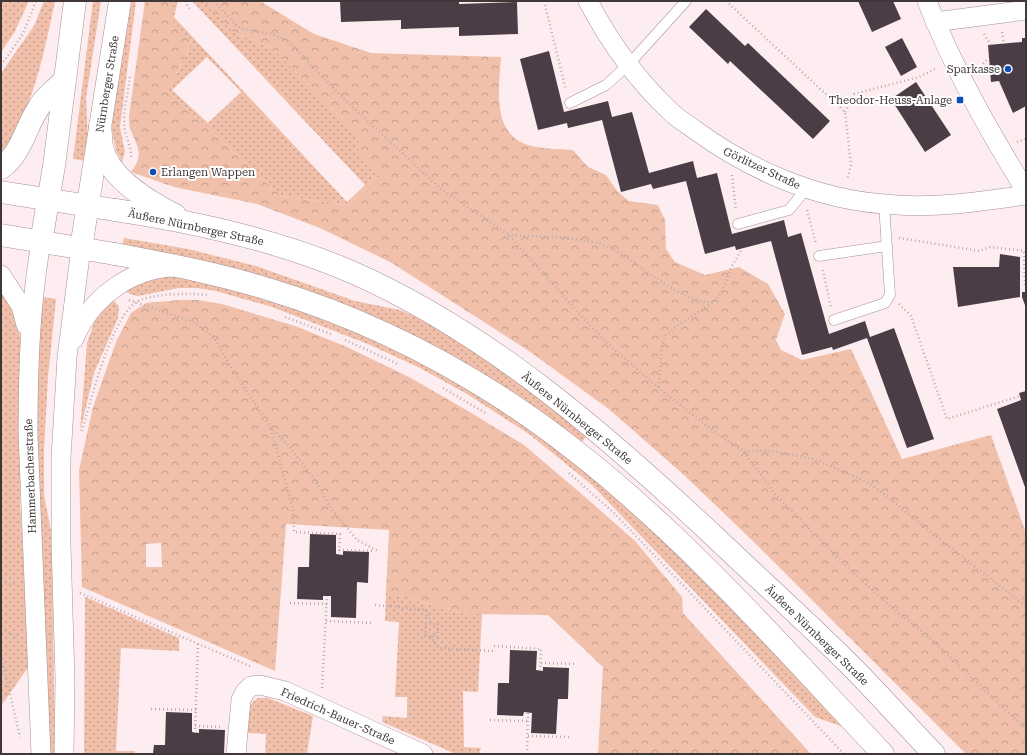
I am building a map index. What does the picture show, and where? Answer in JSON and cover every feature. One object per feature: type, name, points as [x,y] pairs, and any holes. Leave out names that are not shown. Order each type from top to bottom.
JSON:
[{"type":"main road","points":[[49,200],[75,1]]},
{"type":"main road","name":"Nürnberger Straße","points":[[88,206],[120,1]]},
{"type":"main road","points":[[1,168],[17,151],[38,108],[64,80]]},
{"type":"main road","points":[[100,125],[102,148],[111,165],[129,186],[159,207],[193,224]]},
{"type":"main road","name":"Äußere Nürnberger Straße","points":[[1,192],[193,224],[271,243],[355,274],[432,313],[493,351],[553,395],[668,493],[850,664],[934,754]]},
{"type":"main road","name":"Hammerbacherstraße","points":[[41,242],[49,200]]},
{"type":"main road","points":[[81,248],[88,206]]},
{"type":"main road","points":[[5,236],[184,267],[272,290],[362,324],[438,360],[498,395],[565,443],[607,476],[676,538],[742,605],[883,754]]},
{"type":"street","name":"Görlitzer Straße","points":[[588,1],[601,26],[629,64],[671,113],[729,153],[777,177],[807,188],[842,198],[884,204],[967,204],[1026,195]]},
{"type":"street","points":[[927,1],[951,60],[996,142],[1026,191]]},
{"type":"street","points":[[935,22],[1026,10]]},
{"type":"street","name":"Hammerbacherstraße","points":[[41,242],[34,283],[29,338],[28,434],[41,754]]},
{"type":"street","points":[[64,754],[65,679],[61,458],[67,357],[81,248]]},
{"type":"street","points":[[67,357],[78,330],[90,309],[113,288],[138,274],[167,267],[184,267]]},
{"type":"street","points":[[1,275],[22,306],[29,338]]},
{"type":"street","name":"Friedrich-Bauer-Straße","points":[[236,754],[241,700],[245,692],[251,686],[260,685],[271,686],[423,754]]},
{"type":"lane","points":[[570,103],[606,85],[629,64],[686,1]]},
{"type":"lane","points":[[738,224],[789,210],[807,188]]},
{"type":"lane","points":[[834,320],[885,303],[890,295],[884,204]]},
{"type":"lane","points":[[819,256],[887,242]]},
{"type":"path","points":[[1,65],[23,34],[36,1]]},
{"type":"path","points":[[185,1],[191,11]]},
{"type":"path","points":[[214,1],[240,28],[273,34],[288,41],[344,99],[441,189],[508,234],[594,330],[659,388],[720,436],[744,451],[774,493],[840,560],[881,598],[933,641],[1026,729]]},
{"type":"path","points":[[544,1],[570,103]]},
{"type":"path","points":[[726,1],[845,112]]},
{"type":"path","points":[[842,198],[851,165],[845,112],[854,94],[919,77],[951,60]]},
{"type":"path","points":[[131,71],[125,117],[125,130],[131,153],[131,164]]},
{"type":"path","points":[[729,153],[738,224]]},
{"type":"path","points":[[508,234],[582,240],[598,244],[613,249],[646,272],[690,297],[705,302],[714,302]]},
{"type":"path","points":[[887,242],[980,251],[990,247],[1025,251],[1026,287]]},
{"type":"path","points":[[659,388],[662,345],[666,336],[677,326],[714,302],[722,290],[731,268],[742,249]]},
{"type":"path","points":[[81,435],[94,387],[106,353],[124,316],[135,303],[165,295],[195,294],[214,296]]},
{"type":"path","points":[[890,295],[911,316],[948,419],[1020,396]]},
{"type":"path","points":[[135,303],[193,322],[214,337],[230,366],[271,428],[289,446],[314,479],[332,510],[357,540],[378,551],[339,550]]},
{"type":"path","points":[[280,315],[332,334]]},
{"type":"path","points":[[340,337],[401,365]]},
{"type":"path","points":[[440,386],[491,417]]},
{"type":"path","points":[[271,428],[292,510],[294,532],[340,534],[339,554]]},
{"type":"path","points":[[744,451],[772,451],[814,459],[842,470],[865,482],[887,496],[929,531],[1026,606]]},
{"type":"path","points":[[564,469],[614,513],[844,754]]},
{"type":"path","points":[[63,585],[256,669]]},
{"type":"path","points":[[321,708],[327,596]]},
{"type":"path","points":[[290,603],[327,604]]},
{"type":"path","points":[[375,605],[426,610],[431,624]]},
{"type":"path","points":[[326,621],[374,623]]},
{"type":"path","points":[[426,623],[431,624],[438,624],[436,637],[425,636],[426,623]]},
{"type":"path","points":[[431,636],[438,648],[494,651]]},
{"type":"path","points":[[195,733],[198,644]]},
{"type":"path","points":[[494,646],[541,649],[540,671]]},
{"type":"path","points":[[1,655],[21,739]]},
{"type":"path","points":[[541,663],[575,664]]},
{"type":"path","points":[[150,709],[196,710]]},
{"type":"path","points":[[527,754],[528,712]]},
{"type":"path","points":[[490,720],[528,721]]},
{"type":"path","points":[[196,726],[238,728]]},
{"type":"path","points":[[528,736],[572,737]]},
{"type":"green space","points":[[1,1],[29,1],[14,33],[1,52]]},
{"type":"green space","points":[[44,1],[55,1],[42,60],[29,102],[21,121],[1,154],[1,73],[34,26]]},
{"type":"green space","points":[[93,1],[101,1],[86,98],[88,144],[86,161],[73,159]]},
{"type":"green space","points":[[129,1],[136,1],[120,127],[125,152],[122,162],[116,151],[111,124]]},
{"type":"green space","points":[[145,1],[174,1],[171,19],[192,42],[169,88],[169,92],[281,196],[349,205],[378,175],[358,153],[358,136],[274,49],[233,32],[204,1],[260,1],[314,34],[371,53],[501,57],[499,99],[504,124],[511,135],[522,143],[537,147],[573,150],[588,167],[606,175],[618,192],[629,201],[658,205],[665,220],[666,249],[675,262],[705,275],[739,267],[768,284],[785,314],[776,340],[781,350],[802,360],[851,349],[902,459],[991,435],[1026,533],[1026,754],[966,754],[757,545],[684,475],[610,410],[529,351],[392,263],[320,228],[257,204],[174,187],[131,172],[139,156],[138,147],[130,128],[129,116]]},
{"type":"green space","points":[[174,1],[178,1],[174,17],[347,202],[365,185],[192,1],[204,1],[233,32],[274,49],[358,136],[358,153],[378,175],[349,205],[281,196],[169,92],[169,88],[192,42],[170,19]],"holes":[[[207,57],[241,92],[208,123],[172,90]]]},
{"type":"green space","points":[[124,238],[188,249],[256,266],[355,301],[400,310],[421,319],[520,381],[586,436],[581,444],[294,287],[242,270],[186,257],[122,245]]},
{"type":"green space","points":[[182,276],[289,305],[360,333],[428,367],[494,406],[557,450],[588,474],[656,533],[721,596],[846,728],[815,717],[592,485],[529,434],[467,394],[420,368],[368,344],[272,307],[216,291],[198,288],[179,288],[138,296],[132,295],[123,290],[149,277]]},
{"type":"green space","points":[[1,283],[17,316],[20,338],[20,499],[29,666],[1,706]]},
{"type":"green space","points":[[42,297],[56,299],[48,377],[44,450],[44,495],[51,531],[52,550],[55,754],[49,754],[37,447],[36,381]]},
{"type":"green space","points":[[112,299],[119,306],[118,318],[94,373],[80,432],[87,343],[95,320]]},
{"type":"green space","points":[[198,300],[222,304],[295,326],[347,347],[411,378],[524,445],[635,541],[682,597],[683,613],[811,754],[598,754],[603,667],[548,615],[465,614],[386,592],[389,530],[286,524],[275,671],[82,587],[79,470],[93,407],[116,342],[131,313],[146,303]],"holes":[[[161,543],[162,567],[146,567],[146,544]]]},
{"type":"green space","points":[[386,592],[465,614],[482,614],[478,692],[463,691],[464,747],[481,748],[479,754],[456,754],[382,722],[383,716],[407,718],[407,697],[395,697],[399,622],[385,621]]},
{"type":"green space","points":[[85,597],[179,638],[179,651],[121,648],[116,751],[135,751],[135,754],[84,754]]},
{"type":"green space","points":[[258,698],[268,698],[313,716],[307,754],[265,754],[266,734],[247,733],[249,708]]},
{"type":"building","points":[[340,1],[459,1],[459,4],[517,2],[518,34],[459,36],[459,27],[401,29],[401,20],[341,22]]},
{"type":"building","points":[[858,1],[893,1],[901,19],[872,32]]},
{"type":"building","points":[[706,9],[745,46],[748,43],[830,121],[813,139],[730,61],[728,64],[689,27]]},
{"type":"building","points":[[902,38],[917,67],[901,76],[885,47]]},
{"type":"building","name":"Sparkasse","points":[[1022,38],[1026,38],[1026,106],[1013,113],[999,81],[991,82],[988,45],[1022,42]]},
{"type":"building","points":[[549,51],[564,112],[608,101],[612,117],[632,112],[649,173],[693,161],[697,178],[717,173],[732,234],[784,220],[788,237],[801,233],[829,334],[865,321],[870,337],[894,328],[934,439],[907,448],[867,338],[833,350],[832,347],[802,355],[771,241],[736,250],[735,246],[705,254],[686,181],[653,189],[651,184],[621,192],[602,120],[568,128],[567,123],[538,130],[520,59]]},
{"type":"building","points":[[916,82],[951,135],[925,152],[891,99]]},
{"type":"building","points":[[1000,254],[1020,257],[1020,297],[958,307],[953,267],[999,267]]},
{"type":"building","points":[[1022,292],[1026,292],[1026,308],[1022,297]]},
{"type":"building","points":[[1026,391],[1026,490],[997,409],[1021,400],[1019,393]]},
{"type":"building","points":[[310,534],[336,535],[336,554],[343,555],[343,551],[369,552],[368,583],[357,582],[356,618],[331,617],[331,596],[323,596],[323,600],[297,599],[298,567],[309,567]]},
{"type":"building","points":[[510,650],[537,651],[536,670],[543,671],[543,667],[569,668],[568,699],[558,699],[556,734],[531,733],[532,713],[524,712],[523,716],[497,715],[498,683],[509,683]]},
{"type":"building","points":[[166,712],[192,713],[192,732],[199,733],[199,729],[225,730],[224,754],[153,754],[154,745],[165,745]]},
{"type":"place","name":"Sparkasse","points":[[1008,69]]},
{"type":"place","name":"Theodor-Heuss-Anlage","points":[[960,100]]},
{"type":"place","name":"Erlangen Wappen","points":[[153,172]]}]
